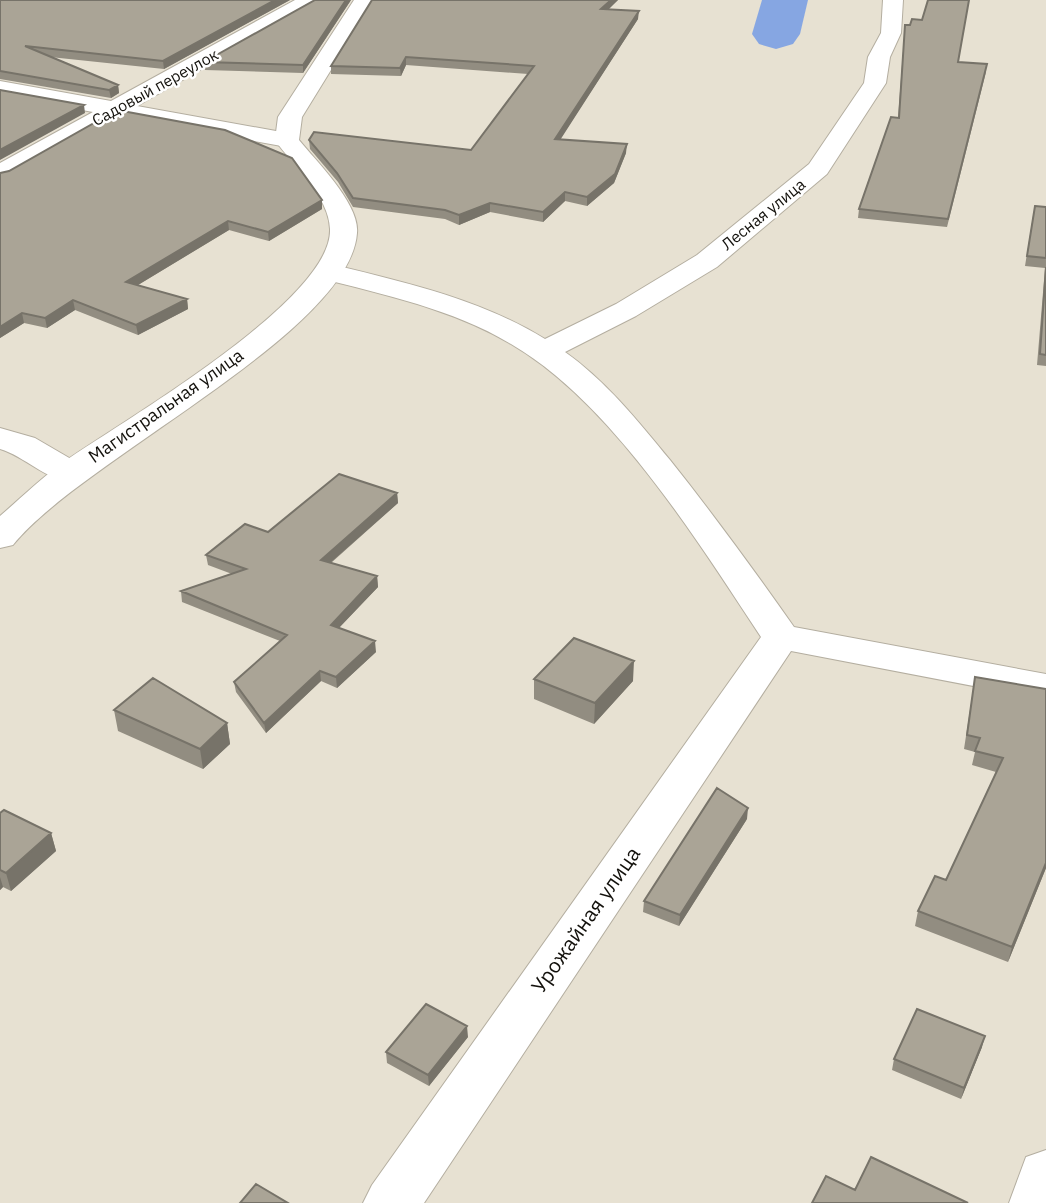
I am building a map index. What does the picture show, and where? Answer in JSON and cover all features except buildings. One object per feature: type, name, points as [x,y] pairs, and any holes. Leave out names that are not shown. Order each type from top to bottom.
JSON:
[{"type":"street","name":"Садовый переулок","points":[[0,173],[309,0]]},
{"type":"street","points":[[287,140],[290,117],[363,0]]},
{"type":"street","name":"Лесная улица","points":[[544,351],[626,310],[707,261],[818,169],[875,83],[879,57],[891,33],[893,0]]},
{"type":"street","points":[[0,88],[287,140],[338,209],[344,231],[341,250],[330,272],[421,296],[494,324],[544,351],[603,399],[719,544],[781,637],[1046,687]]},
{"type":"street","name":"Магистральная улица","points":[[0,537],[71,473],[233,360],[292,314],[330,272]]},
{"type":"street","points":[[0,438],[23,444],[71,473]]},
{"type":"street","name":"Урожайная улица","points":[[391,1203],[781,637]]},
{"type":"street","points":[[1038,1203],[1046,1175]]},
{"type":"waterway","points":[[776,34],[785,0]]}]
